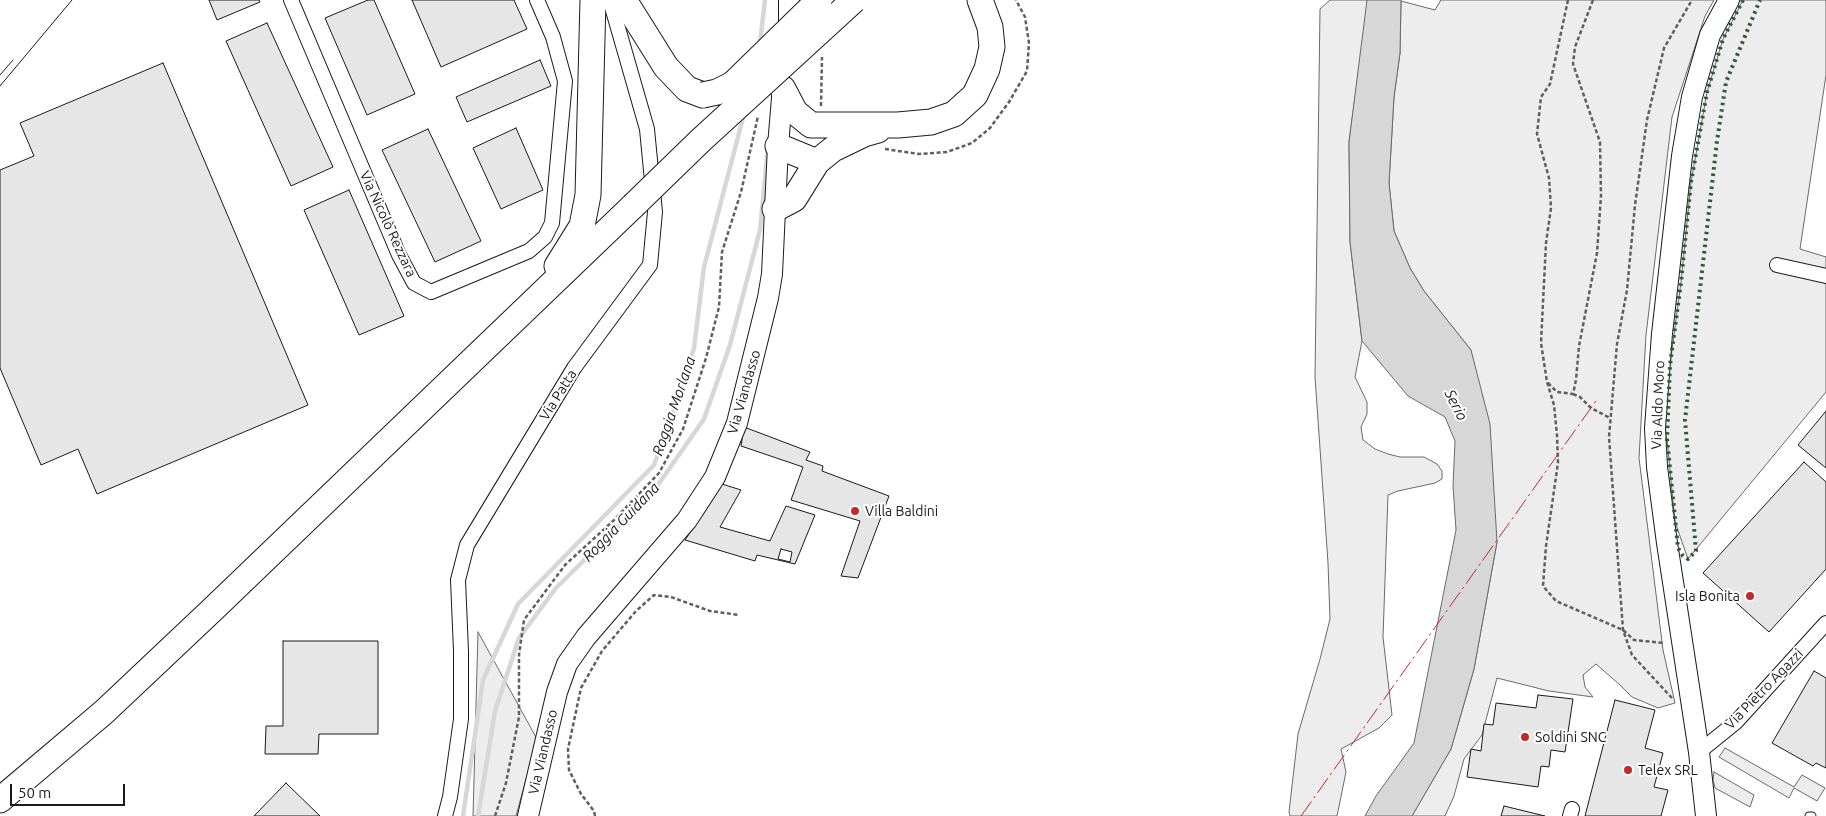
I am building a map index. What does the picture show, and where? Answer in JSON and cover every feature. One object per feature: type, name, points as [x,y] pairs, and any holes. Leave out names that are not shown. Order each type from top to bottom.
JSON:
[{"type":"highway","points":[[517,317],[564,256],[582,226],[588,195],[593,0]]},
{"type":"highway","points":[[624,0],[666,67],[687,89],[703,95],[717,92],[733,84],[819,0]]},
{"type":"highway","points":[[701,140],[835,0]]},
{"type":"highway","points":[[0,800],[104,712],[701,140],[854,0]]},
{"type":"highway","points":[[817,162],[778,146],[792,134],[816,125],[898,125],[931,122],[954,114],[975,95],[987,69],[992,47],[990,27],[980,0]]},
{"type":"highway","points":[[783,89],[795,112],[816,125]]},
{"type":"highway","points":[[775,209],[794,199],[817,162],[833,150],[864,134],[898,125]]},
{"type":"street","name":"Via Nicolò Rezzara","points":[[291,0],[399,255],[414,282],[431,292],[529,251],[545,237],[552,223],[565,81],[553,37],[537,0]]},
{"type":"street","name":"Via Patta","points":[[446,816],[461,719],[458,580],[467,545],[574,368],[650,265],[655,212],[647,129],[610,0]]},
{"type":"street","name":"Via Viandasso","points":[[528,816],[556,692],[567,664],[586,637],[687,520],[715,477],[733,432],[768,298],[772,274],[778,146],[788,43],[789,0]]},
{"type":"street","name":"Via Aldo Moro","points":[[1706,816],[1699,752],[1681,642],[1657,467],[1655,428],[1656,398],[1682,156],[1692,97],[1710,35],[1729,0]]},
{"type":"street","points":[[1776,265],[1826,276]]},
{"type":"street","name":"Via Pietro Agazzi","points":[[1699,752],[1736,722],[1826,623]]},
{"type":"path","points":[[1568,0],[1550,84],[1540,97],[1537,134],[1549,178],[1551,208],[1546,243],[1542,342],[1547,382],[1554,405],[1558,463],[1546,546],[1543,586],[1556,601],[1623,630],[1634,640],[1654,643],[1681,642]]},
{"type":"path","points":[[1573,394],[1579,346],[1597,252],[1600,222],[1600,142],[1573,64],[1575,47],[1593,0]]},
{"type":"path","points":[[816,125],[824,50]]},
{"type":"path","points":[[495,816],[506,783],[519,717],[519,655],[524,620],[565,565],[613,521],[659,473],[683,429],[706,358],[719,307],[722,252],[741,192],[756,130]]},
{"type":"path","points":[[1547,382],[1557,392],[1580,397],[1591,408],[1610,418]]},
{"type":"path","points":[[595,816],[594,811],[581,794],[569,770],[568,749],[581,688],[602,651],[654,595],[671,597],[710,611],[739,615]]},
{"type":"shaded area","points":[[1330,0],[1367,0],[1368,2],[1349,142],[1350,242],[1362,341],[1355,377],[1367,402],[1367,414],[1361,427],[1363,440],[1375,449],[1388,454],[1400,457],[1424,457],[1437,464],[1442,471],[1442,479],[1435,483],[1388,495],[1383,637],[1392,715],[1379,728],[1341,749],[1346,772],[1337,816],[1290,816],[1298,734],[1330,619],[1315,377],[1320,9]]},
{"type":"shaded area","points":[[1441,0],[1714,0],[1705,16],[1672,117],[1646,335],[1639,458],[1663,650],[1675,703],[1658,708],[1632,697],[1596,664],[1583,675],[1585,687],[1593,697],[1549,691],[1497,678],[1482,735],[1464,759],[1454,796],[1445,816],[1412,816],[1451,749],[1474,669],[1497,542],[1471,350],[1424,291],[1410,268],[1394,231],[1389,183],[1394,97],[1400,53],[1401,1],[1435,10]]},
{"type":"shaded area","points":[[1743,0],[1826,0],[1826,75],[1800,249],[1826,257],[1826,392],[1688,559],[1675,522],[1667,439],[1656,406],[1670,365],[1691,182],[1707,92],[1723,39]]},
{"type":"shaded area","points":[[478,632],[537,739],[516,816],[473,816]]},
{"type":"shaded area","points":[[1725,748],[1794,787],[1802,775],[1825,788],[1817,801],[1794,788],[1789,798],[1719,757]]},
{"type":"shaded area","points":[[1714,772],[1754,795],[1750,807],[1715,788]]},
{"type":"water","name":"Serio","points":[[1367,0],[1401,0],[1400,53],[1394,97],[1389,183],[1394,231],[1410,268],[1424,291],[1471,350],[1490,424],[1497,542],[1474,669],[1451,749],[1412,816],[1365,816],[1376,796],[1414,743],[1456,530],[1453,486],[1455,441],[1445,417],[1408,396],[1362,341],[1350,242],[1349,142]]},
{"type":"building","points":[[209,0],[259,0],[260,2],[217,20]]},
{"type":"building","points":[[368,0],[374,0],[415,94],[367,115],[325,18]]},
{"type":"building","points":[[412,0],[514,0],[527,29],[441,67]]},
{"type":"building","points":[[267,23],[333,167],[291,186],[226,41]]},
{"type":"building","points":[[540,60],[551,86],[467,122],[456,97]]},
{"type":"building","points":[[163,63],[308,405],[97,494],[78,449],[41,465],[0,368],[0,170],[34,156],[20,123]]},
{"type":"building","points":[[516,128],[543,190],[501,209],[473,148]]},
{"type":"building","points":[[428,129],[481,241],[435,262],[382,150]]},
{"type":"building","points":[[349,190],[404,316],[359,335],[304,210]]},
{"type":"building","points":[[1826,411],[1826,468],[1798,445]]},
{"type":"building","name":"Villa Baldini","points":[[744,427],[810,452],[806,460],[823,466],[822,471],[889,496],[858,578],[841,576],[860,521],[791,500],[803,467],[741,446]]},
{"type":"building","points":[[1804,462],[1826,482],[1826,569],[1769,632],[1703,573]]},
{"type":"building","points":[[722,484],[741,490],[720,527],[770,541],[786,506],[815,515],[795,564],[757,555],[755,561],[685,540]]},
{"type":"building","points":[[781,549],[792,552],[790,562],[778,559]]},
{"type":"building","points":[[283,641],[378,641],[378,734],[319,734],[318,754],[265,754],[266,726],[283,726]]},
{"type":"building","points":[[1814,671],[1826,678],[1826,768],[1816,763],[1813,766],[1772,743]]},
{"type":"building","name":"Soldini SNC","points":[[1538,695],[1573,699],[1565,752],[1551,750],[1549,767],[1541,766],[1538,787],[1467,777],[1471,749],[1481,751],[1484,724],[1493,725],[1496,703],[1536,708]]},
{"type":"building","name":"Telex SRL","points":[[1615,700],[1655,710],[1645,748],[1663,753],[1654,787],[1668,790],[1661,816],[1585,816]]},
{"type":"building","points":[[286,783],[320,816],[254,816]]},
{"type":"building","points":[[1504,806],[1545,816],[1501,816]]},
{"type":"waterway","name":"Roggia Morlana","points":[[760,43],[765,0]]},
{"type":"waterway","name":"Roggia Morlana","points":[[463,816],[483,680],[518,604],[654,465],[694,348],[704,267],[744,114]]},
{"type":"waterway","name":"Roggia Guidana","points":[[478,816],[495,711],[519,638],[556,588],[653,492],[704,419],[730,345],[760,230],[768,148]]},
{"type":"tram line","points":[[0,86],[72,0]]},
{"type":"tram line","points":[[0,75],[13,60]]},
{"type":"hedge","points":[[1743,0],[1723,39],[1707,92],[1691,182],[1670,365],[1667,439],[1678,548],[1683,556],[1688,559],[1696,551],[1685,420],[1717,141],[1726,82],[1760,0]]},
{"type":"power","points":[[1301,816],[1598,398]]},
{"type":"place","name":"Villa Baldini","points":[[855,511]]},
{"type":"place","name":"Isla Bonita","points":[[1750,596]]},
{"type":"place","name":"Soldini SNC","points":[[1525,737]]},
{"type":"place","name":"Telex SRL","points":[[1628,770]]}]
